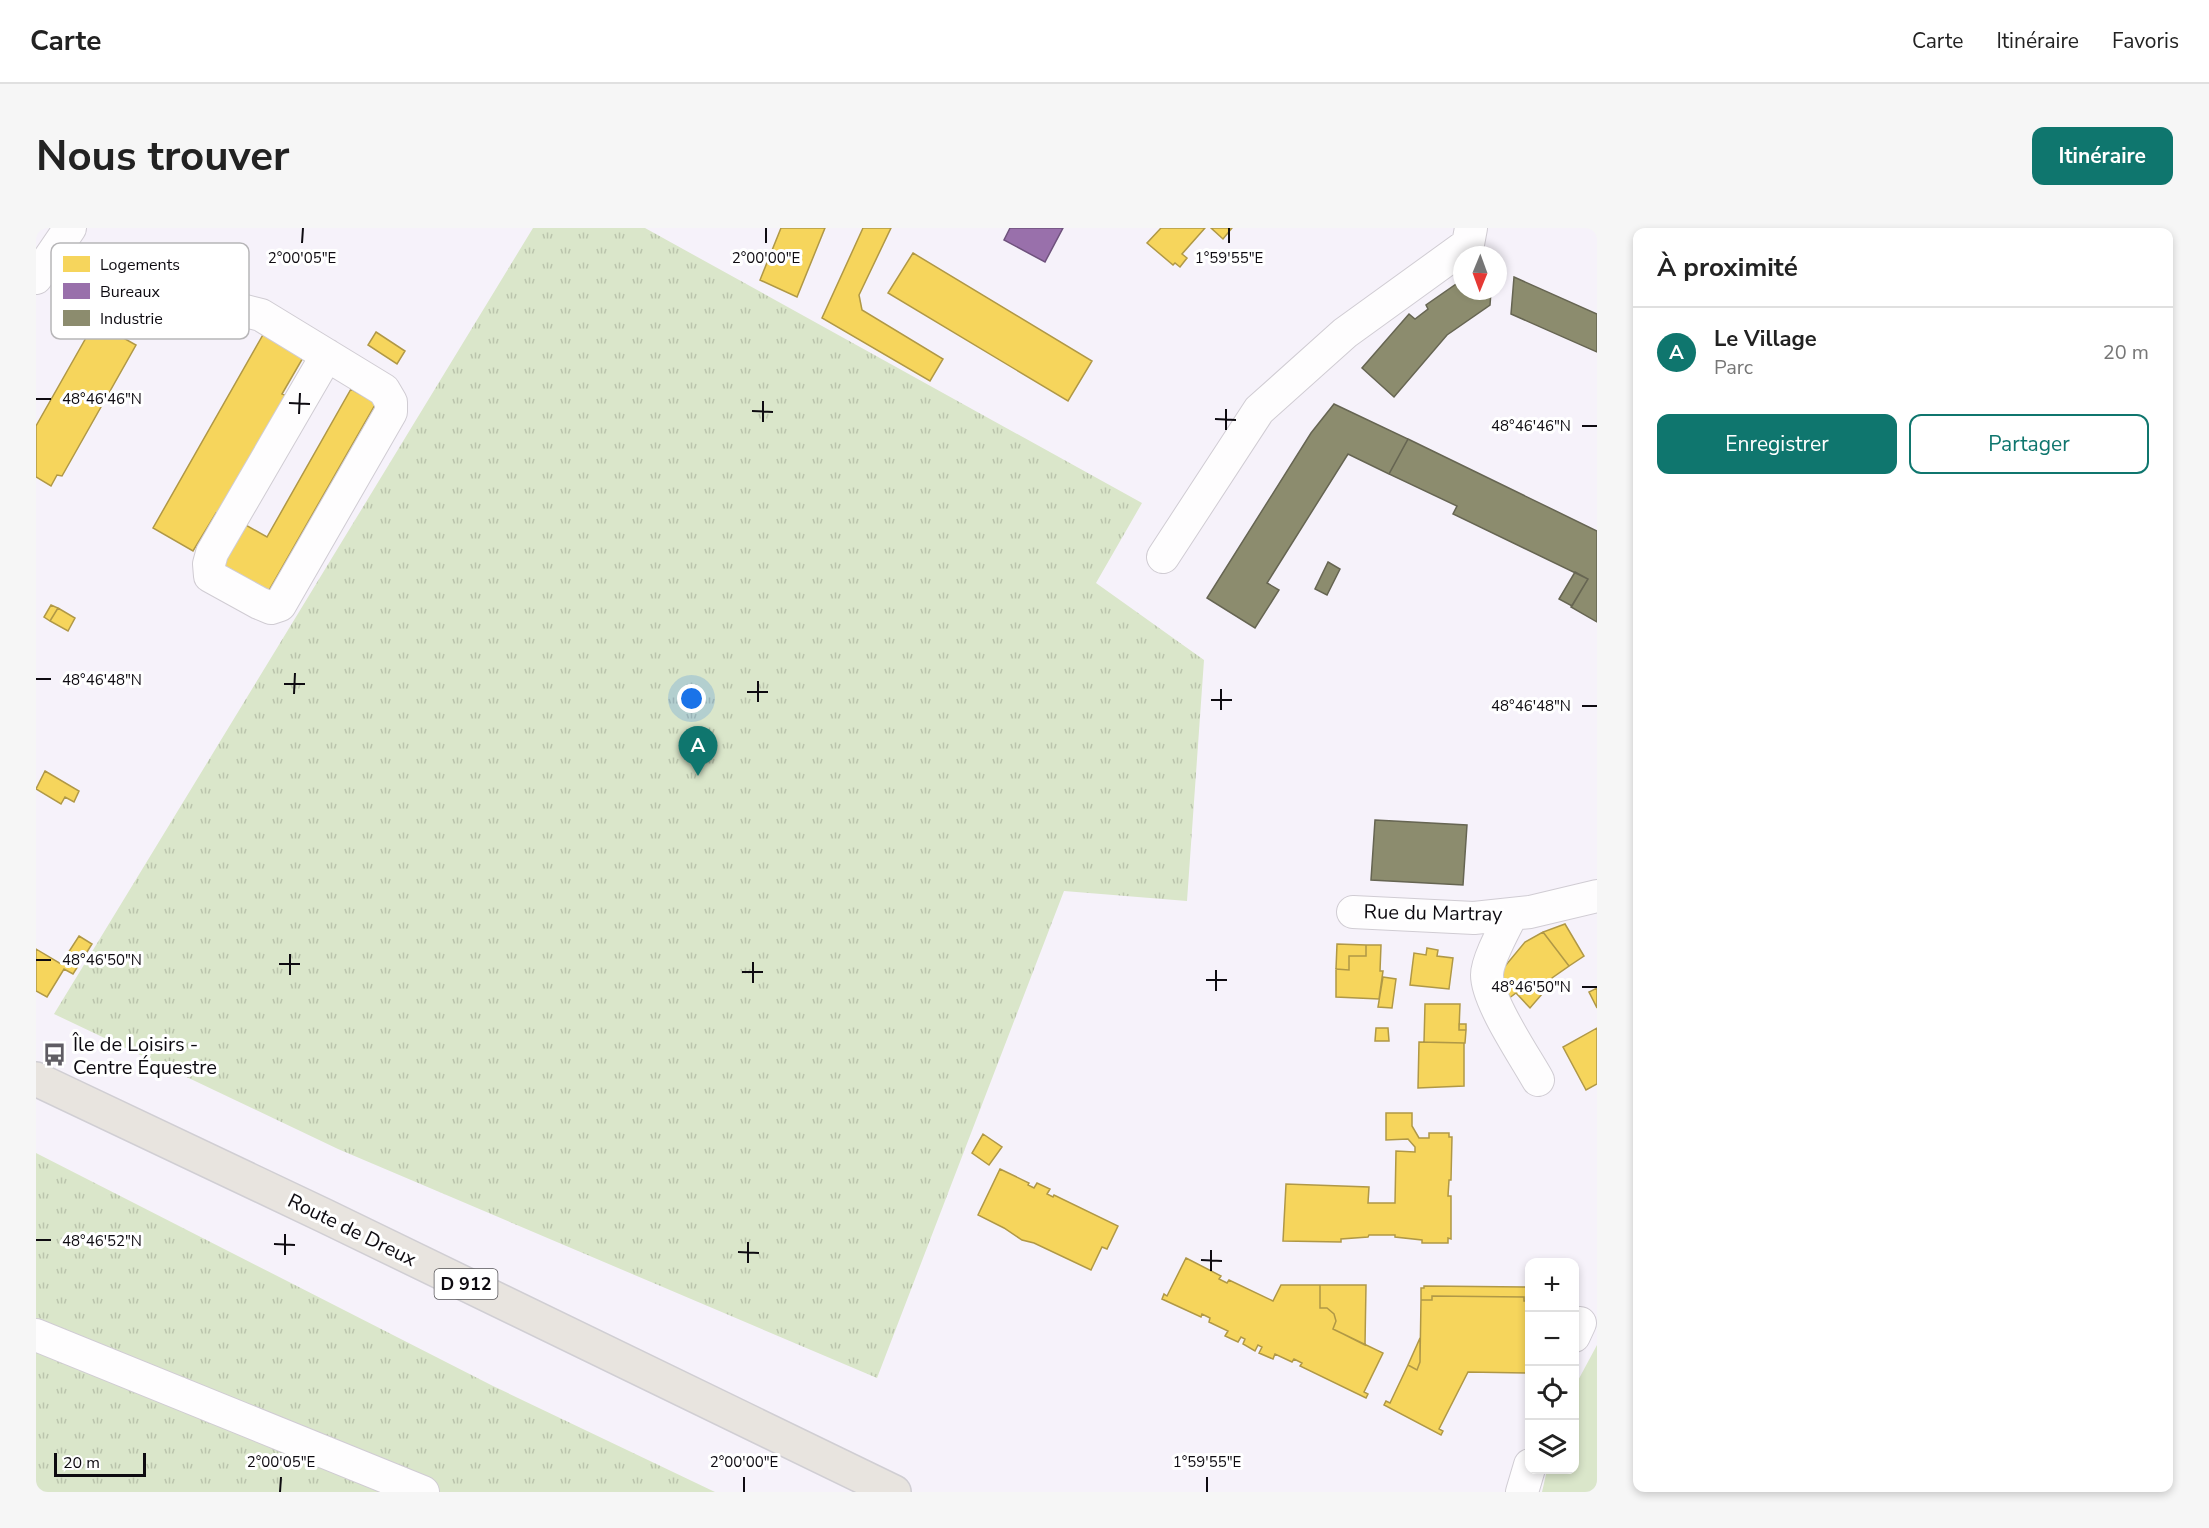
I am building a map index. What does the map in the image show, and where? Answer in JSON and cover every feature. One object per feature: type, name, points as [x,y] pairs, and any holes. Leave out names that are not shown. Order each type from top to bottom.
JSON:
[{"type":"main road","name":"Route de Dreux","points":[[36,1079],[325,1216],[894,1492]]},
{"type":"street","points":[[60,243],[70,228]]},
{"type":"street","points":[[1162,556],[1259,410],[1345,333],[1468,244],[1471,228]]},
{"type":"street","points":[[41,271],[51,256]]},
{"type":"street","points":[[249,312],[261,315],[327,355],[384,390],[391,402],[391,412],[280,605],[271,608],[210,576],[209,564],[212,553],[327,355]]},
{"type":"street","name":"Rue du Martray","points":[[1353,912],[1474,918],[1530,912],[1597,896]]},
{"type":"street","name":"Rue du Martray","points":[[1512,914],[1497,943],[1487,974],[1493,998],[1538,1080]]},
{"type":"street","points":[[36,1335],[423,1492]]},
{"type":"street","points":[[1522,1492],[1527,1474]]},
{"type":"green space","points":[[533,228],[645,228],[1142,503],[1096,583],[1204,660],[1187,901],[1064,891],[877,1378],[338,1149],[54,1014]]},
{"type":"green space","points":[[36,1153],[493,1386],[715,1492],[36,1492]]},
{"type":"green space","points":[[1597,1345],[1597,1492],[1542,1492],[1546,1474],[1579,1474],[1579,1379]]},
{"type":"building: Logements","points":[[781,228],[825,228],[797,297],[760,280]]},
{"type":"building: Logements","points":[[863,228],[891,228],[859,295],[862,310],[943,359],[930,381],[822,318]]},
{"type":"building: Logements","points":[[1161,228],[1205,228],[1182,254],[1187,258],[1180,267],[1175,263],[1173,265],[1147,243]]},
{"type":"building: Logements","points":[[1211,228],[1232,228],[1223,239]]},
{"type":"building: Logements","points":[[913,253],[1092,361],[1068,401],[888,293]]},
{"type":"building: Logements","points":[[376,332],[405,351],[397,364],[368,345]]},
{"type":"building: Logements","points":[[264,333],[304,356],[282,394],[287,396],[219,515],[216,513],[193,551],[153,528]]},
{"type":"building: Logements","points":[[85,339],[125,339],[136,345],[62,476],[57,475],[51,486],[36,477],[36,426]]},
{"type":"building: Logements","points":[[351,389],[376,403],[268,592],[221,565],[244,524],[267,537]]},
{"type":"building: Logements","points":[[51,605],[58,608],[50,621],[44,617]]},
{"type":"building: Logements","points":[[58,608],[75,618],[68,631],[50,621]]},
{"type":"building: Logements","points":[[45,771],[79,791],[74,802],[65,797],[61,804],[36,789]]},
{"type":"building: Logements","points":[[1565,924],[1584,956],[1569,966],[1543,932]]},
{"type":"building: Logements","points":[[1543,932],[1569,966],[1552,978],[1530,1008],[1516,993],[1508,999],[1496,977],[1525,942]]},
{"type":"building: Logements","points":[[79,936],[92,944],[73,974],[64,969],[47,997],[36,991],[36,949],[61,964]]},
{"type":"building: Logements","points":[[1337,944],[1366,945],[1366,956],[1349,956],[1349,970],[1336,969]]},
{"type":"building: Logements","points":[[1366,945],[1381,945],[1380,971],[1383,971],[1379,999],[1336,997],[1336,969],[1349,970],[1349,956],[1366,956]]},
{"type":"building: Logements","points":[[1427,948],[1438,950],[1437,956],[1453,958],[1449,989],[1410,985],[1414,953],[1426,955]]},
{"type":"building: Logements","points":[[1383,977],[1396,979],[1392,1008],[1378,1007]]},
{"type":"building: Logements","points":[[1597,988],[1597,1008],[1589,992]]},
{"type":"building: Logements","points":[[1425,1004],[1460,1004],[1459,1030],[1466,1030],[1465,1043],[1424,1042]]},
{"type":"building: Logements","points":[[1459,1024],[1466,1024],[1466,1030],[1459,1030]]},
{"type":"building: Logements","points":[[1376,1028],[1388,1028],[1389,1041],[1375,1041]]},
{"type":"building: Logements","points":[[1597,1028],[1597,1084],[1586,1090],[1563,1047]]},
{"type":"building: Logements","points":[[1419,1042],[1464,1043],[1464,1086],[1418,1088]]},
{"type":"building: Logements","points":[[1386,1113],[1412,1113],[1412,1126],[1419,1138],[1429,1138],[1429,1133],[1449,1133],[1449,1137],[1452,1137],[1451,1180],[1449,1180],[1448,1196],[1451,1196],[1451,1239],[1448,1238],[1448,1243],[1422,1243],[1422,1240],[1395,1237],[1395,1235],[1369,1235],[1368,1237],[1341,1239],[1341,1242],[1283,1241],[1286,1184],[1369,1187],[1368,1203],[1395,1203],[1396,1151],[1415,1152],[1415,1147],[1408,1139],[1386,1140]]},
{"type":"building: Logements","points":[[983,1134],[1002,1147],[989,1165],[972,1153]]},
{"type":"building: Logements","points":[[1000,1169],[1029,1183],[1028,1185],[1034,1188],[1037,1183],[1050,1189],[1047,1194],[1053,1197],[1054,1195],[1118,1226],[1107,1249],[1102,1247],[1091,1270],[1034,1243],[1022,1240],[978,1215]]},
{"type":"building: Logements","points":[[1186,1258],[1221,1276],[1219,1279],[1227,1283],[1229,1280],[1273,1301],[1281,1285],[1320,1285],[1320,1308],[1327,1308],[1334,1314],[1336,1321],[1333,1329],[1383,1353],[1364,1392],[1368,1394],[1366,1398],[1300,1366],[1302,1363],[1294,1359],[1292,1362],[1275,1354],[1273,1359],[1259,1353],[1262,1347],[1258,1345],[1255,1351],[1243,1344],[1245,1339],[1241,1337],[1238,1342],[1225,1336],[1228,1331],[1209,1322],[1210,1318],[1202,1314],[1201,1317],[1162,1299],[1164,1294],[1167,1296]]},
{"type":"building: Logements","points":[[1320,1285],[1366,1285],[1365,1345],[1333,1329],[1336,1321],[1334,1314],[1327,1308],[1320,1308]]},
{"type":"building: Logements","points":[[1424,1286],[1525,1287],[1525,1301],[1524,1297],[1432,1296],[1432,1300],[1421,1300],[1421,1288]]},
{"type":"building: Logements","points":[[1432,1296],[1524,1297],[1525,1301],[1525,1373],[1468,1372],[1439,1429],[1443,1431],[1441,1435],[1384,1405],[1386,1401],[1390,1403],[1408,1365],[1417,1370],[1420,1362],[1421,1300],[1432,1300]]},
{"type":"building: Logements","points":[[1420,1338],[1420,1362],[1417,1370],[1408,1365]]},
{"type":"building: Bureaux","points":[[1010,228],[1063,228],[1045,262],[1004,240]]},
{"type":"building: Industrie","points":[[1514,277],[1597,314],[1597,352],[1511,314]]},
{"type":"building: Industrie","points":[[1453,286],[1453,300],[1490,300],[1490,305],[1447,335],[1394,397],[1362,368],[1409,314],[1415,319],[1428,309],[1426,305]]},
{"type":"building: Industrie","points":[[1334,404],[1408,439],[1389,474],[1348,454],[1267,583],[1279,590],[1255,628],[1207,598],[1311,433]]},
{"type":"building: Industrie","points":[[1408,439],[1597,531],[1597,622],[1571,607],[1588,579],[1453,514],[1457,506],[1389,474]]},
{"type":"building: Industrie","points":[[1328,562],[1340,569],[1327,595],[1315,589]]},
{"type":"building: Industrie","points":[[1575,572],[1588,579],[1572,606],[1559,599]]},
{"type":"building: Industrie","points":[[1375,820],[1467,825],[1463,885],[1371,880]]},
{"type":"place","name":"Le Village","points":[[698,776]]},
{"type":"place","name":"Île de Loisirs - Centre Équestre","points":[[55,1055]]}]
